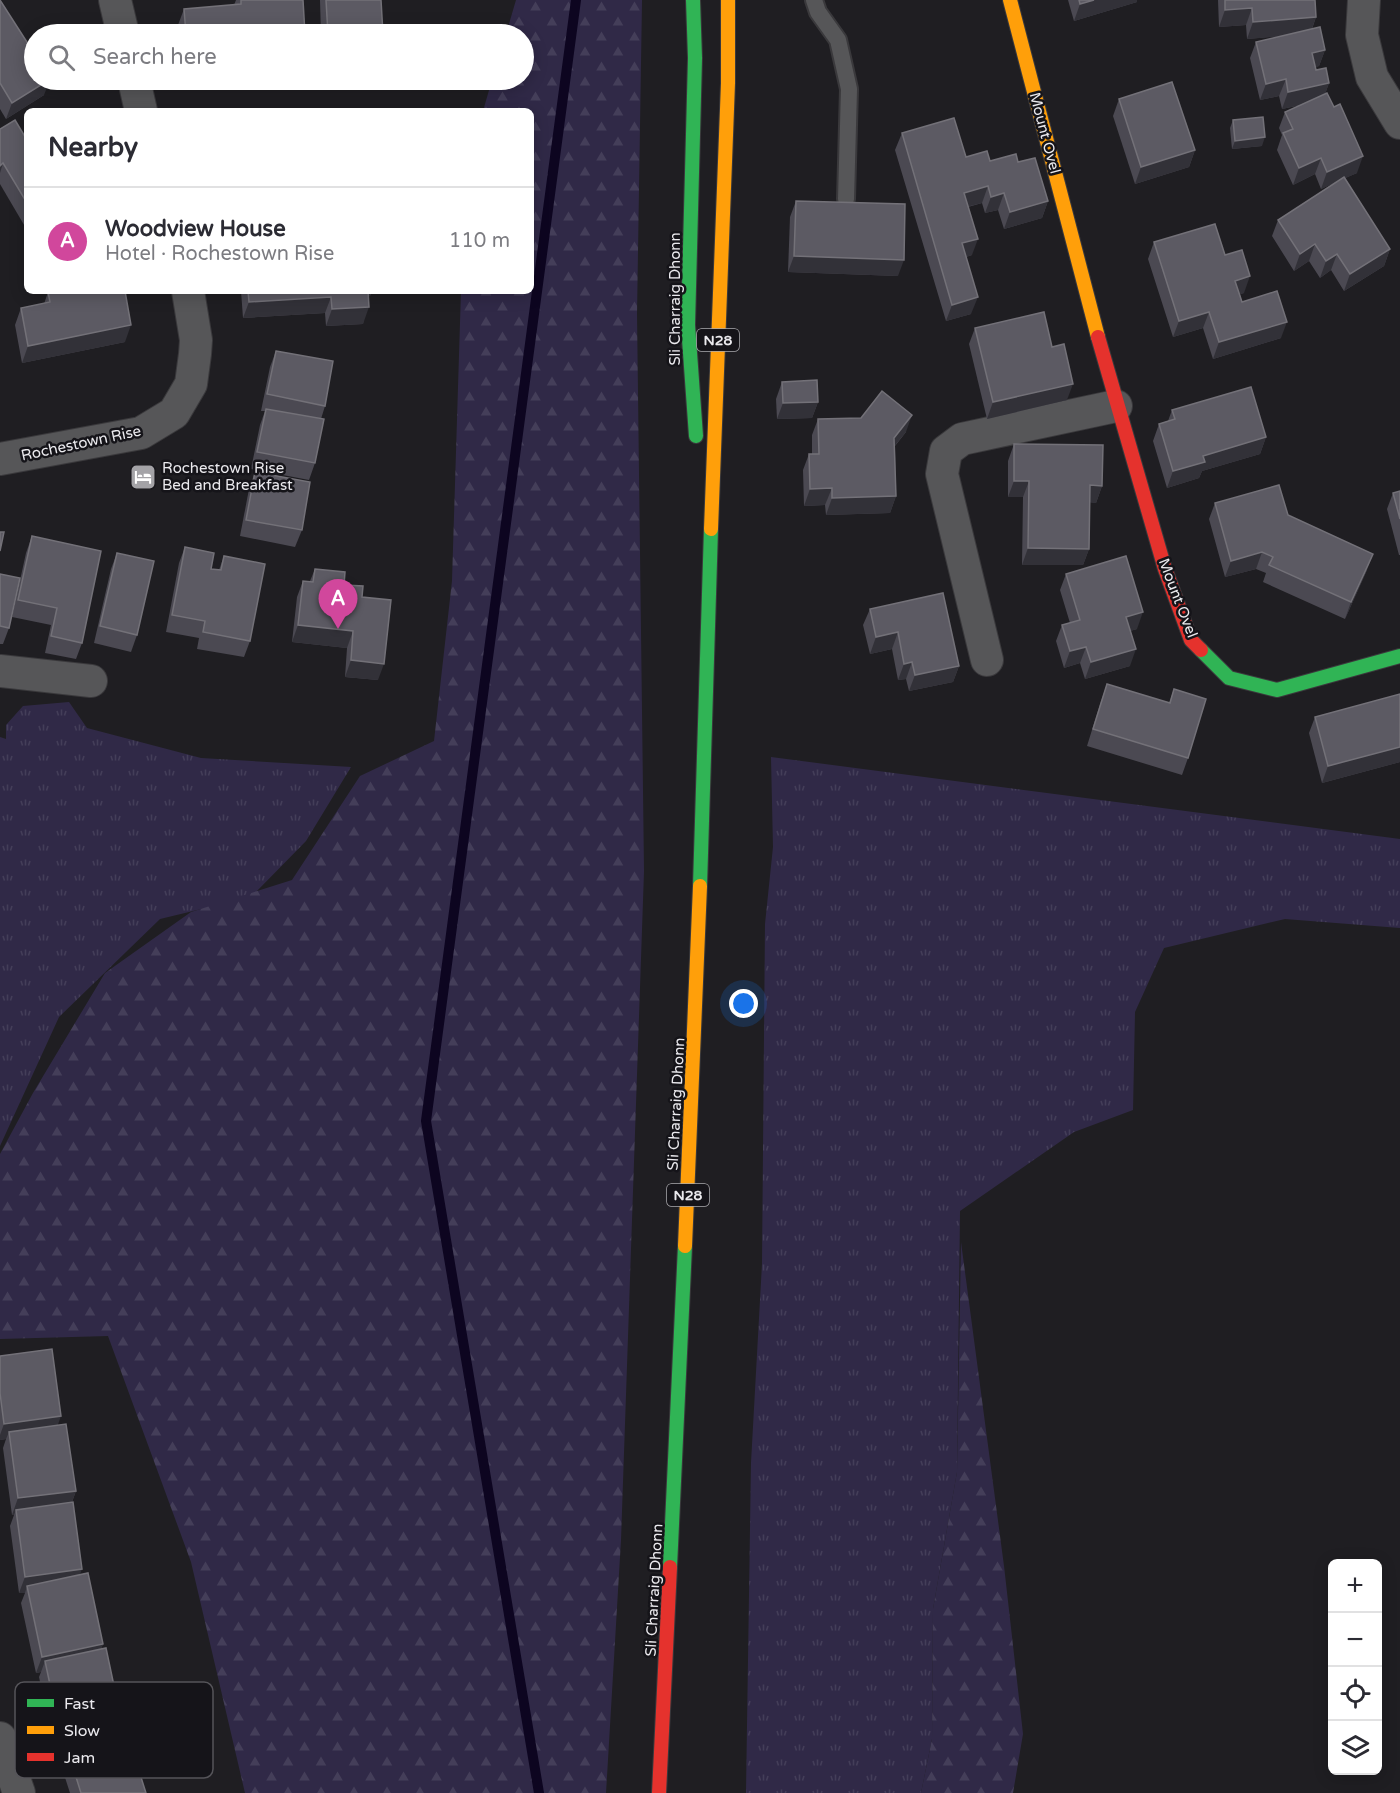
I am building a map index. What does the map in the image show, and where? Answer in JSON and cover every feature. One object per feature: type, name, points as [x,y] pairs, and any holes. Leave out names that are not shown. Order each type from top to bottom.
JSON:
[{"type":"main road","name":"Sli Charraig Dhonn","points":[[693,0],[695,58],[688,325],[708,597]]},
{"type":"main road","name":"Sli Charraig Dhonn","points":[[659,1793],[696,1021],[708,597],[729,83],[728,0]]},
{"type":"main road","name":"Mount Ovel","points":[[1010,0],[1116,406],[1165,569],[1191,640],[1229,678],[1277,690],[1400,656]]},
{"type":"street","points":[[115,0],[121,24]]},
{"type":"street","points":[[1364,0],[1362,35],[1372,77],[1400,123]]},
{"type":"street","points":[[136,90],[140,108]]},
{"type":"street","name":"Rochestown Rise","points":[[0,459],[141,433],[174,413],[191,384],[195,354],[196,340],[188,294]]},
{"type":"street","points":[[987,660],[942,474],[946,452],[962,439],[1116,406]]},
{"type":"street","points":[[0,671],[91,681]]},
{"type":"street","points":[[0,1738],[20,1793]]},
{"type":"lane","points":[[814,0],[818,12],[838,40],[849,89],[846,199]]},
{"type":"green space","points":[[516,0],[642,0],[637,314],[644,871],[621,1540],[606,1793],[245,1793],[191,1562],[108,1336],[0,1339],[0,1154],[33,1093],[105,973],[191,912],[292,880],[360,776],[434,741],[452,581],[461,294],[534,294],[534,108],[484,108],[489,90],[534,90],[534,24],[509,24]]},
{"type":"green space","points":[[69,702],[87,728],[201,758],[351,767],[306,841],[251,897],[160,919],[59,1017],[0,1146],[0,737],[6,739],[6,725],[23,706]]},
{"type":"green space","points":[[771,757],[1400,839],[1400,928],[1285,919],[1164,948],[1135,1012],[1133,1110],[1074,1132],[960,1211],[957,1472],[933,1609],[932,1739],[921,1793],[746,1793],[751,1463],[762,1264],[765,924],[773,847]]},
{"type":"green space","points":[[961,1242],[1004,1566],[1023,1734],[1013,1793],[921,1793],[932,1739],[933,1609],[957,1472]]},
{"type":"building","points":[[0,0],[24,37],[24,90],[33,90],[12,103],[0,83]]},
{"type":"building","points":[[241,0],[303,0],[304,24],[185,24],[184,9],[241,4]]},
{"type":"building","points":[[326,0],[381,0],[382,24],[327,24]]},
{"type":"building","points":[[1079,0],[1094,0],[1080,4]]},
{"type":"building","points":[[1225,0],[1315,0],[1316,17],[1253,22],[1252,8],[1225,10]]},
{"type":"building","points":[[1320,27],[1325,50],[1312,53],[1316,70],[1326,68],[1329,83],[1288,92],[1286,79],[1266,84],[1256,42]]},
{"type":"building","points":[[1172,82],[1195,150],[1141,167],[1119,99]]},
{"type":"building","points":[[1327,93],[1334,107],[1340,104],[1363,156],[1327,172],[1321,158],[1299,168],[1283,133],[1293,129],[1285,112]]},
{"type":"building","points":[[1263,117],[1265,137],[1235,141],[1233,120]]},
{"type":"building","points":[[954,118],[966,157],[987,151],[990,161],[1016,154],[1018,162],[1035,158],[1048,201],[1010,212],[1004,193],[991,197],[988,186],[964,193],[978,239],[962,243],[978,297],[952,305],[902,133]]},
{"type":"building","points":[[15,120],[24,135],[24,198],[3,163],[0,166],[0,129]]},
{"type":"building","points":[[1344,177],[1390,249],[1350,274],[1337,254],[1326,261],[1315,244],[1300,254],[1278,220]]},
{"type":"building","points":[[796,201],[905,204],[904,260],[794,256]]},
{"type":"building","points":[[1215,224],[1225,255],[1242,250],[1250,276],[1235,281],[1242,302],[1277,291],[1287,322],[1219,342],[1209,312],[1179,321],[1154,242]]},
{"type":"building","points":[[48,294],[126,294],[131,325],[28,346],[21,308],[50,302]]},
{"type":"building","points":[[248,294],[368,294],[369,307],[332,309],[331,297],[249,302]]},
{"type":"building","points":[[1044,312],[1052,347],[1064,344],[1073,384],[993,402],[975,328]]},
{"type":"building","points":[[276,351],[333,361],[325,406],[267,394]]},
{"type":"building","points":[[817,380],[818,402],[783,403],[782,382]]},
{"type":"building","points":[[1251,387],[1266,437],[1203,456],[1205,462],[1173,471],[1159,424],[1175,419],[1172,410]]},
{"type":"building","points":[[882,391],[912,415],[894,438],[896,496],[832,498],[832,488],[810,489],[809,454],[819,454],[818,419],[861,418]]},
{"type":"building","points":[[266,409],[324,419],[315,463],[257,452]]},
{"type":"building","points":[[1014,444],[1103,445],[1102,486],[1090,485],[1089,549],[1028,548],[1029,481],[1014,481]]},
{"type":"building","points":[[255,472],[310,482],[302,530],[246,520]]},
{"type":"building","points":[[1279,485],[1288,515],[1373,554],[1351,602],[1269,565],[1273,557],[1262,552],[1231,561],[1215,503]]},
{"type":"building","points":[[1400,491],[1400,519],[1393,493]]},
{"type":"building","points":[[0,532],[4,532],[0,551]]},
{"type":"building","points":[[32,536],[101,551],[82,643],[51,636],[57,608],[18,600]]},
{"type":"building","points":[[185,547],[214,553],[211,569],[221,570],[224,556],[265,564],[250,641],[203,632],[205,621],[172,615]]},
{"type":"building","points":[[117,553],[154,561],[137,635],[100,626]]},
{"type":"building","points":[[1126,556],[1143,612],[1126,617],[1136,649],[1091,662],[1086,647],[1070,651],[1062,625],[1080,620],[1066,574]]},
{"type":"building","points":[[315,569],[345,572],[344,585],[363,586],[362,597],[391,600],[384,664],[351,660],[353,631],[298,625],[303,581],[313,582]]},
{"type":"building","points":[[0,574],[20,578],[9,628],[0,626]]},
{"type":"building","points":[[943,593],[959,666],[915,675],[912,662],[904,664],[898,632],[876,637],[870,609]]},
{"type":"building","points":[[1107,684],[1170,703],[1174,689],[1206,699],[1188,758],[1093,729]]},
{"type":"building","points":[[1400,694],[1400,747],[1328,766],[1315,717]]},
{"type":"building","points":[[52,1349],[61,1416],[4,1424],[0,1393],[0,1356]]},
{"type":"building","points":[[66,1424],[76,1491],[18,1498],[9,1432]]},
{"type":"building","points":[[73,1502],[82,1569],[25,1577],[16,1510]]},
{"type":"building","points":[[88,1573],[103,1644],[42,1657],[27,1586]]},
{"type":"building","points":[[106,1648],[113,1682],[49,1682],[45,1661]]},
{"type":"building","points":[[76,1778],[141,1778],[146,1793],[81,1793]]},
{"type":"waterway","points":[[539,1793],[426,1121],[576,0]]},
{"type":"traffic: fast","points":[[693,0],[695,58],[688,325],[696,436]]},
{"type":"traffic: fast","points":[[700,886],[711,529]]},
{"type":"traffic: fast","points":[[1201,650],[1229,678],[1277,690],[1400,656]]},
{"type":"traffic: fast","points":[[670,1567],[685,1246]]},
{"type":"traffic: slow","points":[[711,529],[728,83],[728,0]]},
{"type":"traffic: slow","points":[[1010,0],[1098,337]]},
{"type":"traffic: slow","points":[[685,1246],[700,886]]},
{"type":"traffic: jam","points":[[1098,337],[1165,569],[1191,640],[1201,650]]},
{"type":"traffic: jam","points":[[659,1793],[670,1567]]},
{"type":"place","name":"Rochestown Rise Bed and Breakfast","points":[[143,477]]},
{"type":"place","name":"Woodview House","points":[[338,629]]}]
